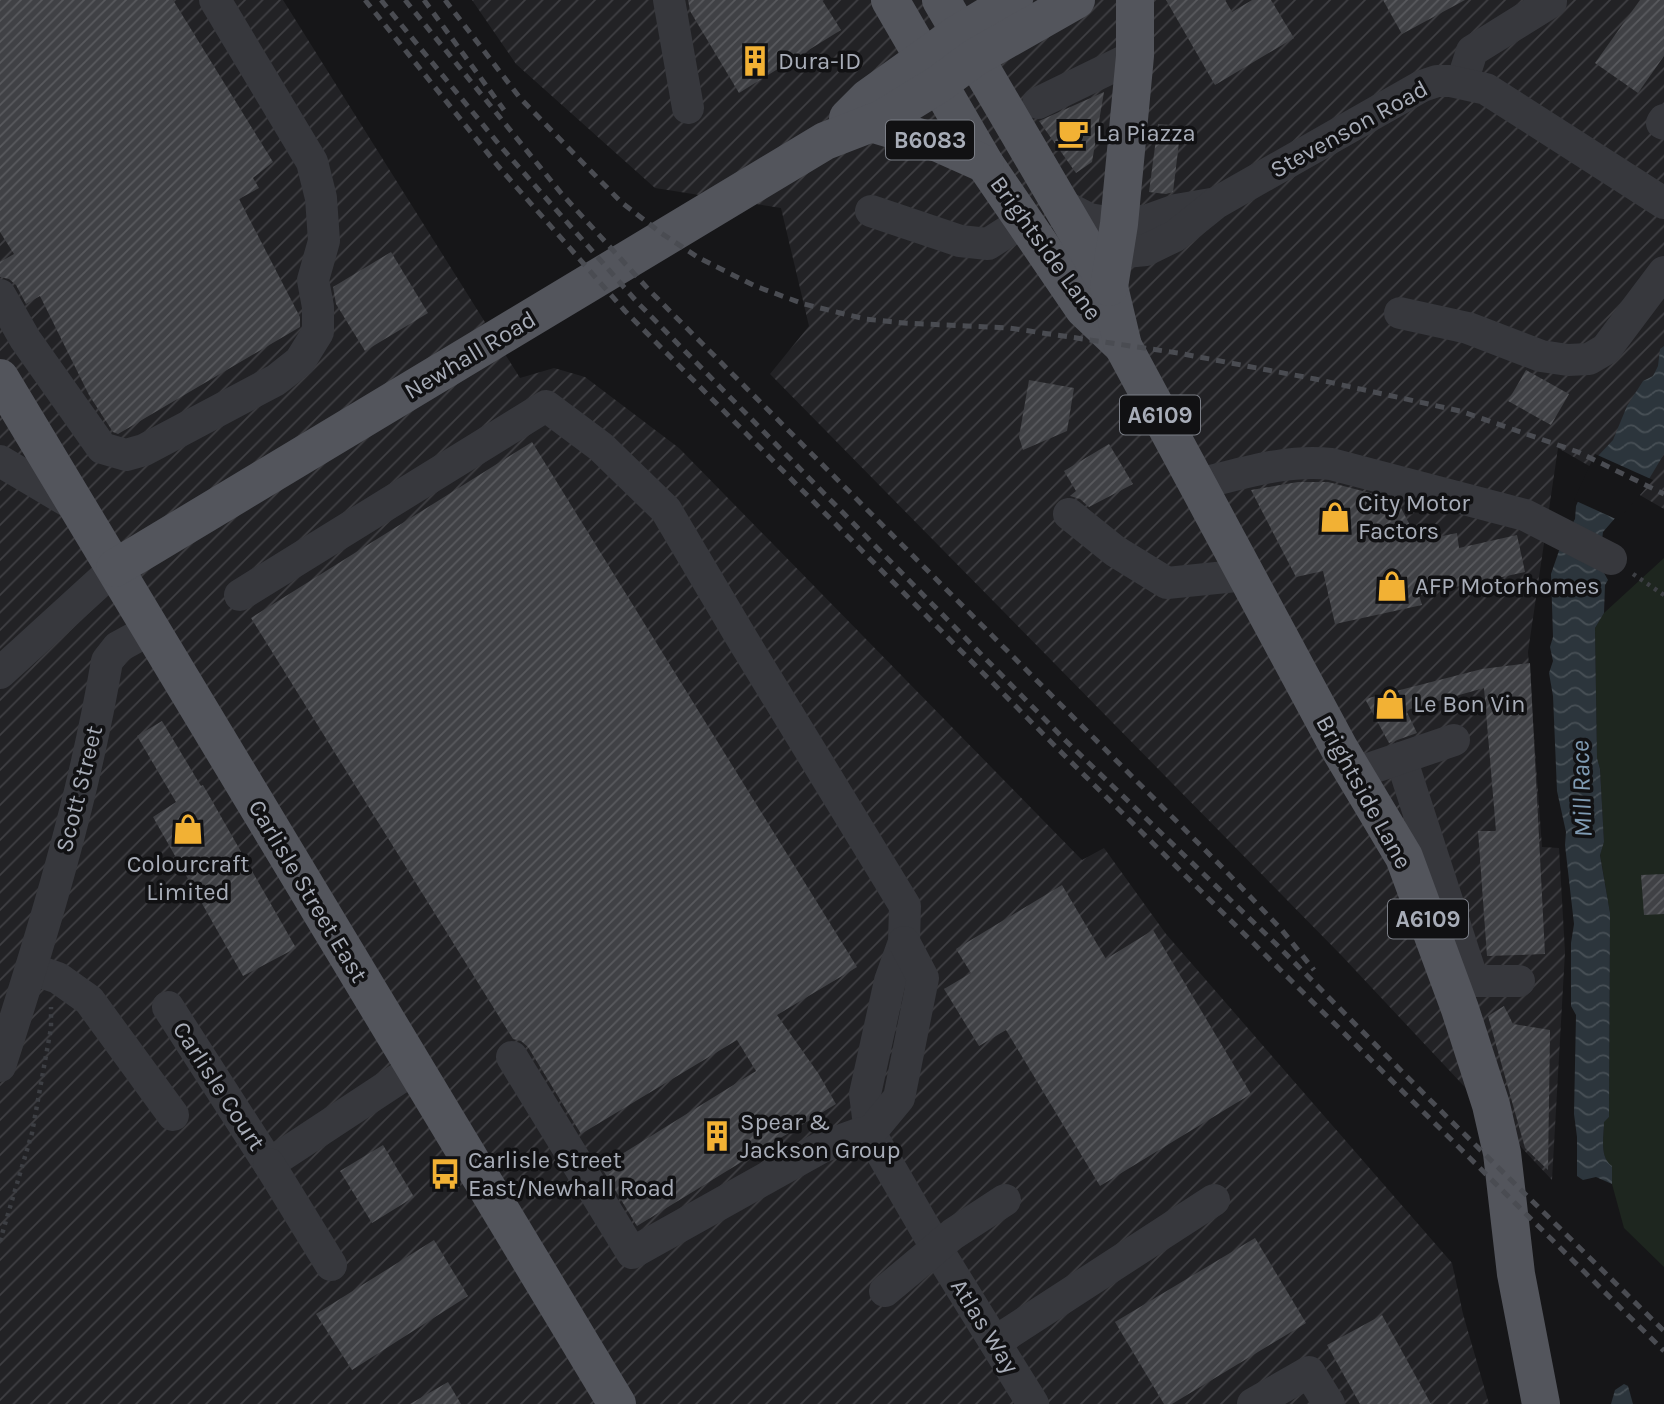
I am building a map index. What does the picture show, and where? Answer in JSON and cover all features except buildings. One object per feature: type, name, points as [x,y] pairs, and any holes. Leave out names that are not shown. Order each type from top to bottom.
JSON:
[{"type":"main road","name":"Brightside Lane","points":[[890,0],[985,164],[1084,309],[1123,346],[1354,775],[1404,857],[1478,1060],[1502,1153],[1516,1274],[1528,1346],[1543,1401]]},
{"type":"main road","name":"Brightside Lane","points":[[941,0],[1064,206],[1108,253],[1123,346]]},
{"type":"main road","name":"Newhall Road","points":[[115,568],[825,141],[882,119],[932,71],[966,45],[1014,0]]},
{"type":"main road","name":"Newhall Road","points":[[966,45],[1076,0]]},
{"type":"main road","points":[[1108,253],[1135,56],[1135,0]]},
{"type":"main road","name":"Newhall Road","points":[[825,141],[868,97],[932,71]]},
{"type":"main road","name":"B6083","points":[[871,123],[938,143],[985,164]]},
{"type":"main road","name":"Carlisle Street East","points":[[0,378],[617,1404]]},
{"type":"street","points":[[0,295],[25,339],[102,448],[126,455],[144,450],[276,380],[300,361],[318,332],[318,307],[313,280],[324,241],[321,198],[312,162],[215,0]]},
{"type":"street","points":[[669,0],[688,107]]},
{"type":"street","points":[[1462,82],[1472,51],[1551,0]]},
{"type":"street","points":[[1038,103],[1135,56]]},
{"type":"street","name":"Stevenson Road","points":[[1030,229],[1108,253],[1148,219],[1176,210],[1216,203],[1422,86],[1437,81],[1462,82],[1498,95],[1664,203]]},
{"type":"street","points":[[871,211],[960,240],[988,244],[1030,229]]},
{"type":"street","points":[[1401,313],[1468,328],[1541,356],[1568,360],[1588,359],[1606,349],[1664,272]]},
{"type":"street","points":[[240,595],[546,406],[601,447],[666,510],[905,906],[904,942],[890,981],[865,1094],[878,1145]]},
{"type":"street","points":[[0,461],[76,506]]},
{"type":"street","points":[[1198,484],[1282,464],[1331,464],[1502,508],[1548,525],[1611,559]]},
{"type":"street","points":[[1069,514],[1115,551],[1167,583],[1247,575]]},
{"type":"street","points":[[0,673],[115,568]]},
{"type":"street","name":"Scott Street","points":[[0,1066],[32,969],[84,776],[107,660],[118,647],[151,629]]},
{"type":"street","points":[[1354,775],[1454,740]]},
{"type":"street","points":[[1401,758],[1473,981],[1519,981]]},
{"type":"street","points":[[32,969],[58,978],[89,1000],[173,1115]]},
{"type":"street","name":"Carlisle Court","points":[[168,1007],[331,1265]]},
{"type":"street","points":[[512,1057],[632,1253],[822,1147],[861,1133],[878,1145]]},
{"type":"street","name":"Carlisle Court","points":[[269,1164],[415,1068]]},
{"type":"street","name":"Atlas Way","points":[[878,1145],[937,1249],[1033,1404]]},
{"type":"street","points":[[885,1291],[953,1234],[1005,1200]]},
{"type":"street","points":[[995,1342],[1214,1200]]},
{"type":"street","points":[[1253,1404],[1310,1372],[1329,1404]]},
{"type":"path","points":[[1611,559],[1664,595]]},
{"type":"path","points":[[0,1241],[32,1133],[51,1028]]},
{"type":"shaded area","points":[[0,0],[283,0],[520,378],[554,368],[585,377],[679,448],[1082,860],[1104,848],[1166,934],[1452,1263],[1463,1314],[1489,1404],[0,1404]]},
{"type":"shaded area","points":[[472,0],[1664,0],[1664,509],[1558,448],[1528,652],[1542,847],[1559,848],[1565,952],[1552,1180],[1341,955],[770,374],[809,326],[781,208],[655,188],[516,64]]},
{"type":"shaded area","points":[[1664,558],[1664,1267],[1624,1228],[1612,1184],[1612,1167],[1604,1152],[1604,1121],[1609,1117],[1610,913],[1600,854],[1604,842],[1597,758],[1595,628],[1604,613]]},
{"type":"water","name":"Mill Race","points":[[1664,346],[1664,454],[1649,479],[1603,532],[1599,564],[1608,580],[1605,585],[1604,613],[1595,628],[1597,758],[1604,842],[1600,855],[1610,913],[1609,1117],[1604,1122],[1603,1146],[1605,1157],[1612,1166],[1612,1184],[1596,1177],[1583,1180],[1577,1176],[1574,1114],[1576,1015],[1571,1006],[1571,943],[1574,924],[1565,845],[1566,832],[1557,791],[1553,696],[1549,673],[1553,661],[1550,647],[1553,637],[1551,574],[1562,542],[1575,519],[1576,506],[1597,457],[1613,440],[1627,406],[1643,381],[1653,376],[1658,366],[1660,349]]},
{"type":"water","points":[[1624,1384],[1628,1386],[1633,1404],[1611,1404],[1615,1390]]},
{"type":"pier","points":[[1595,454],[1653,480],[1618,520],[1574,500]]},
{"type":"railway","points":[[365,0],[498,166],[625,311],[1059,750],[1664,1351]]},
{"type":"railway","points":[[381,0],[502,148],[637,302],[1066,741],[1276,944],[1664,1331]]},
{"type":"railway","points":[[405,0],[561,193],[649,290],[1219,864],[1281,929],[1314,970]]},
{"type":"railway","points":[[424,0],[504,110]]},
{"type":"railway","points":[[445,0],[520,98],[621,202],[699,258],[755,286],[804,304],[865,319],[1009,328],[1178,353],[1315,379],[1460,411],[1578,452],[1664,494]]},
{"type":"place","name":"Dura-ID","points":[[755,61]]},
{"type":"place","name":"La Piazza","points":[[1073,133]]},
{"type":"place","name":"City Motor Factors","points":[[1335,517]]},
{"type":"place","name":"AFP Motorhomes","points":[[1392,586]]},
{"type":"place","name":"Le Bon Vin","points":[[1390,704]]},
{"type":"place","name":"Colourcraft Limited","points":[[188,829]]},
{"type":"place","name":"Spear & Jackson Group","points":[[717,1136]]},
{"type":"place","name":"Carlisle Street East/Newhall Road","points":[[445,1174]]}]
